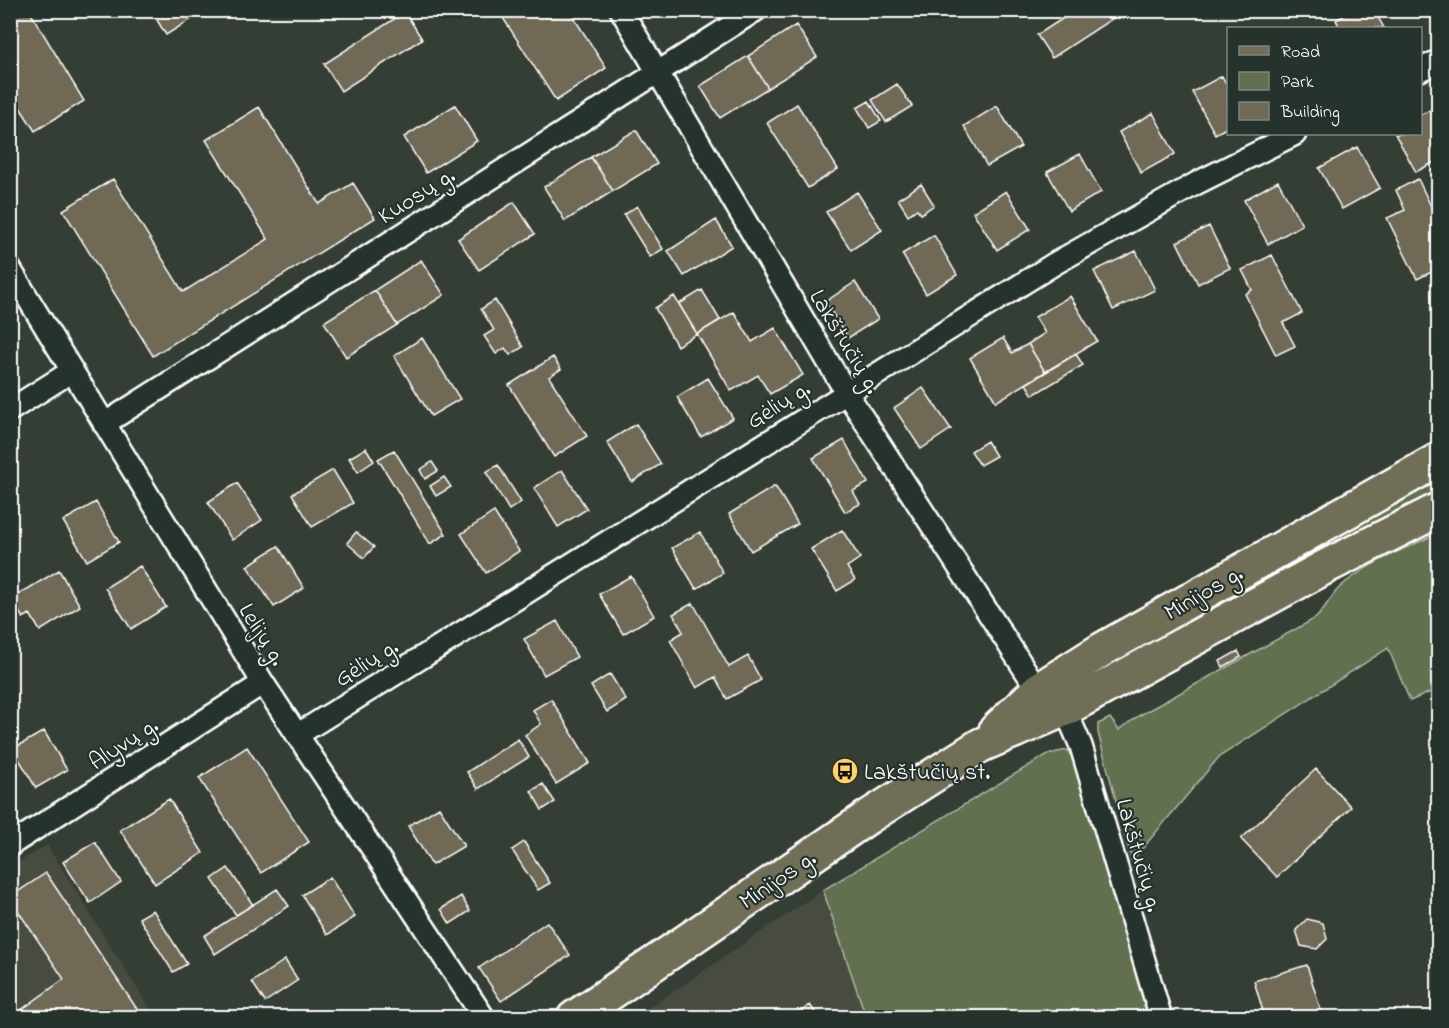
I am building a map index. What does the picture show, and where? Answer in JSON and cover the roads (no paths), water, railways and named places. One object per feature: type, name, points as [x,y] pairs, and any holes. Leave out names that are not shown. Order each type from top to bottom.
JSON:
[{"type":"main road","name":"Minijos g.","points":[[981,745],[1038,690],[1103,649],[1438,460]]},
{"type":"main road","name":"Minijos g.","points":[[574,1017],[868,817],[981,745],[1065,708],[1325,567],[1438,510]]},
{"type":"street","name":"Lakštučių g.","points":[[621,10],[846,392],[1038,690]]},
{"type":"street","name":"Kuosų g.","points":[[104,424],[756,10]]},
{"type":"street","points":[[1422,69],[1438,61]]},
{"type":"street","name":"Gėlių g.","points":[[297,735],[1053,264],[1197,183],[1293,135]]},
{"type":"street","name":"Lelijų g.","points":[[10,269],[263,683],[484,1017]]},
{"type":"street","points":[[10,410],[72,371]]},
{"type":"street","name":"Alyvų g.","points":[[10,845],[263,683]]},
{"type":"street","name":"Lakštučių g.","points":[[1065,708],[1081,746],[1161,1017]]},
{"type":"place","name":"Lakštučių st.","points":[[845,771]]}]
